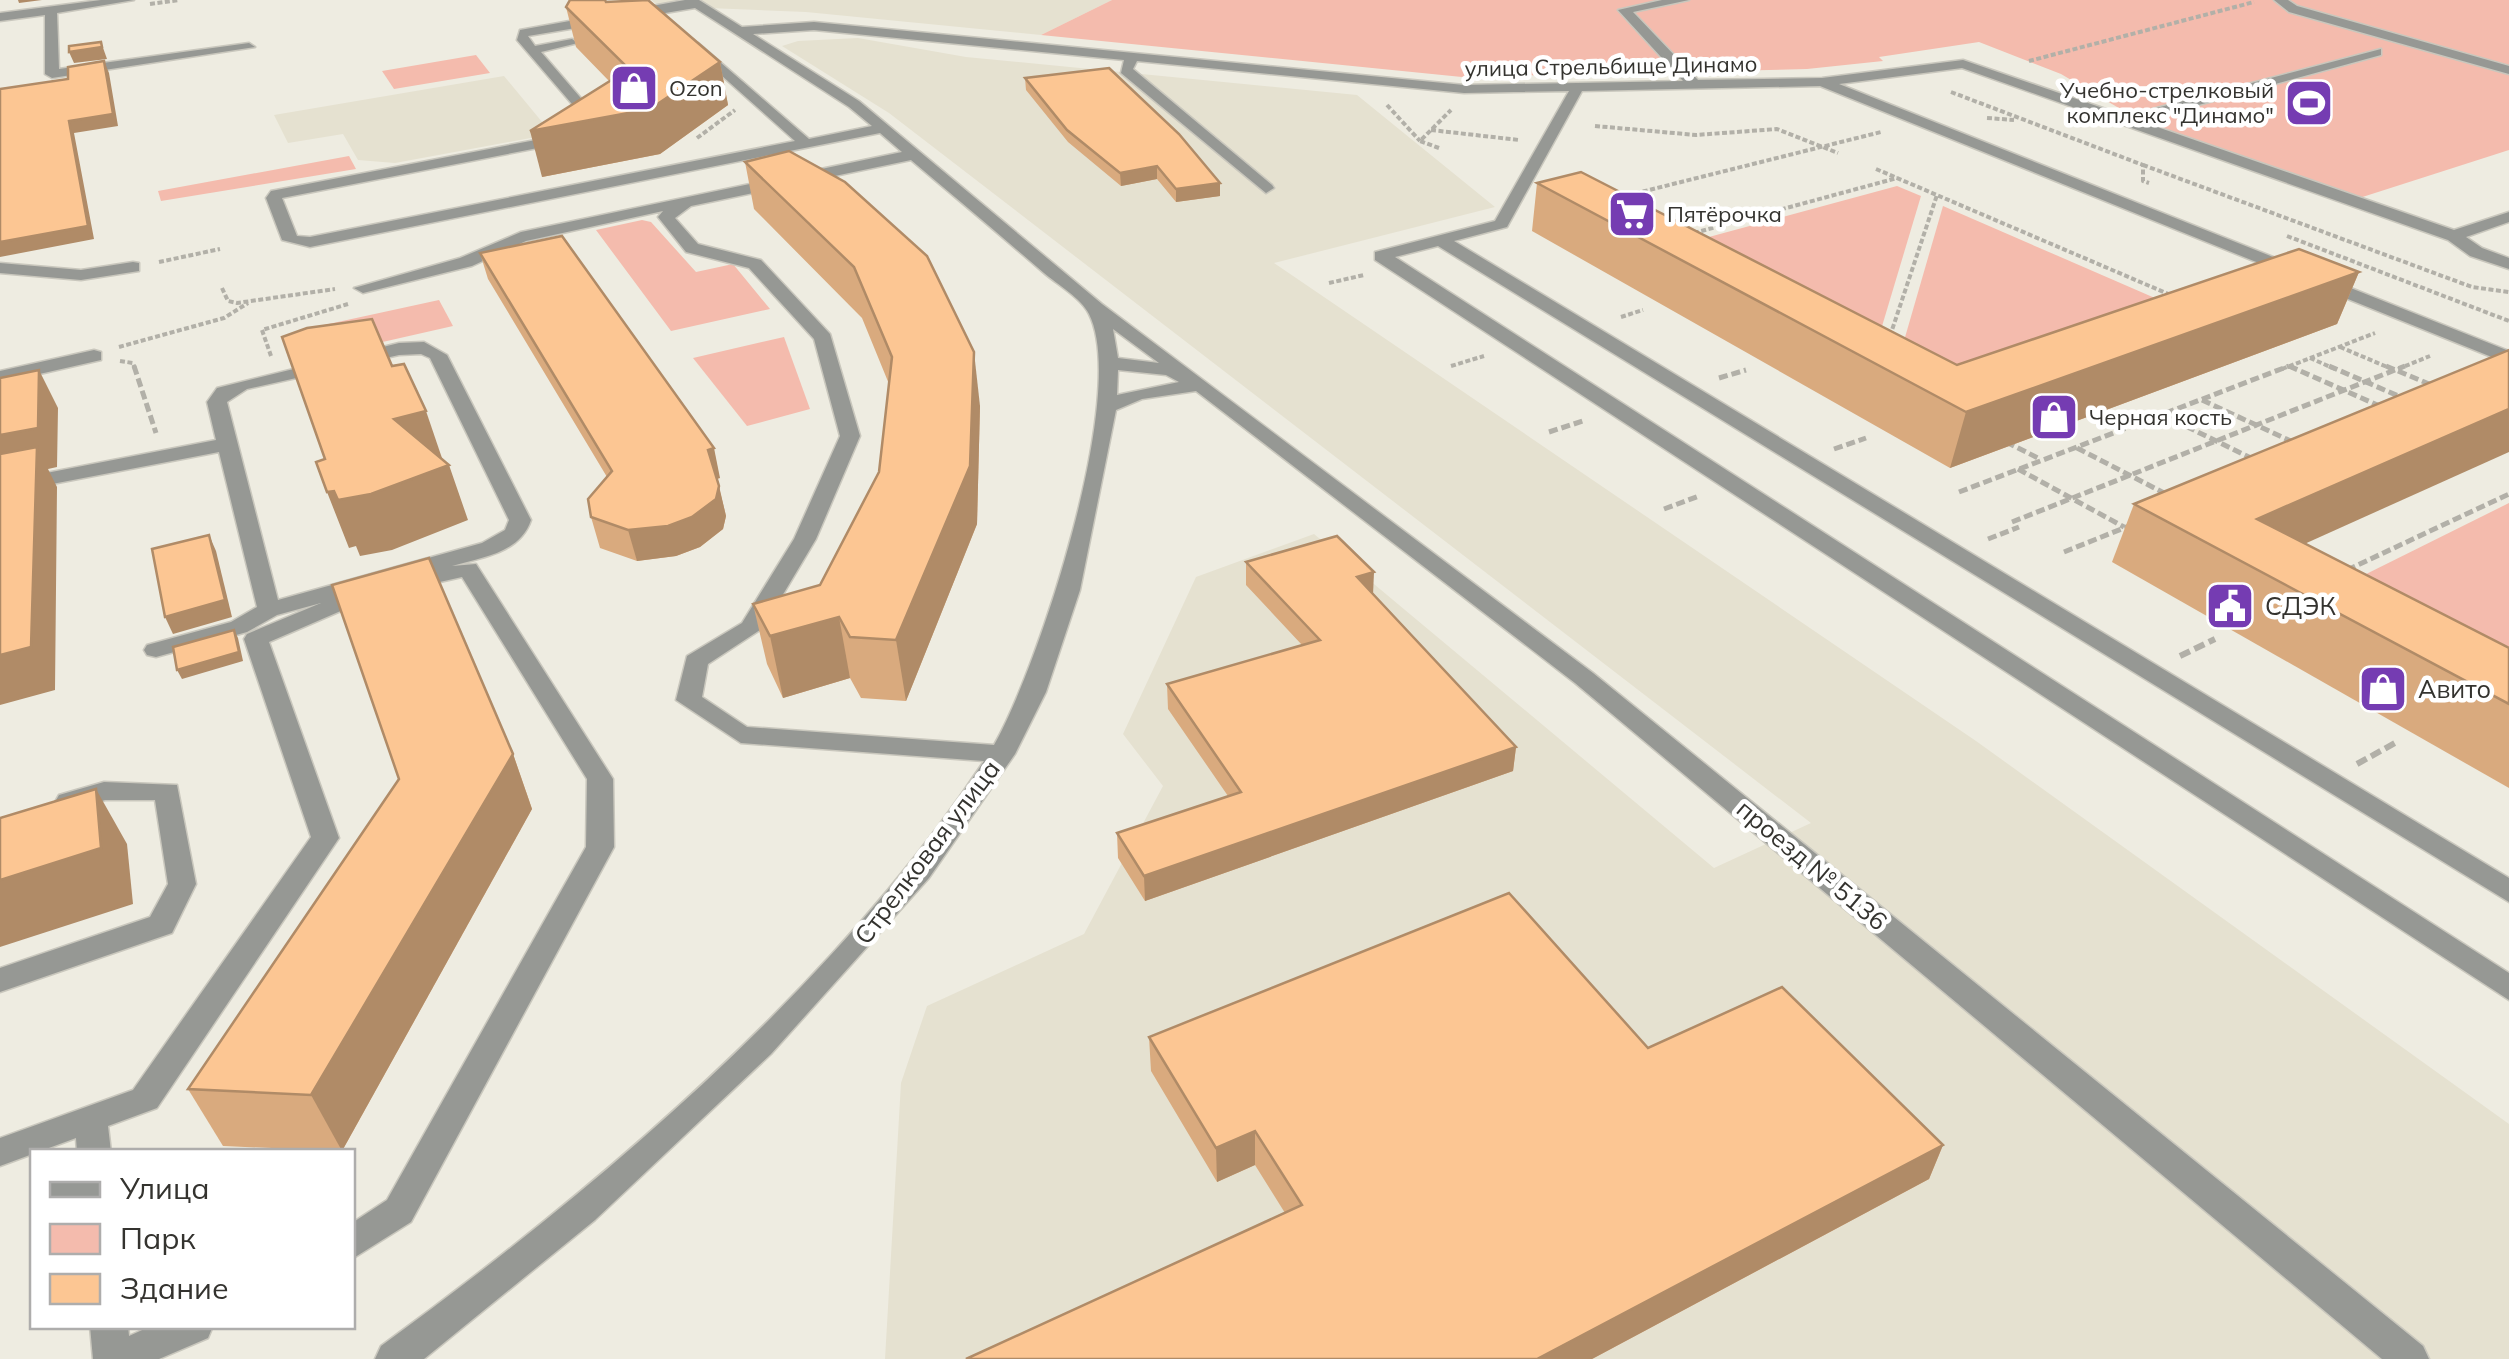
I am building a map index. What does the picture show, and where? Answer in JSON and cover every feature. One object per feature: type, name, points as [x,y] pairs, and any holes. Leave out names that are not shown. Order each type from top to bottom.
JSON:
[{"type":"street","points":[[0,17],[128,0]]},
{"type":"street","points":[[1683,0],[1624,10],[1696,86]]},
{"type":"street","points":[[2280,0],[2293,8],[2509,70]]},
{"type":"street","points":[[885,128],[310,242],[290,240],[274,198],[277,194],[542,143],[575,132],[586,111],[521,37],[532,30],[694,2],[759,41],[885,128],[1096,308]]},
{"type":"street","points":[[51,10],[52,74],[249,47]]},
{"type":"street","points":[[759,41],[792,25]]},
{"type":"street","name":"улица Стрельбище Динамо","points":[[742,31],[792,25],[1407,86],[1576,90],[1822,82],[1944,65],[1991,71],[2454,236],[2476,252],[2509,264]]},
{"type":"street","points":[[686,37],[806,144]]},
{"type":"street","points":[[532,50],[572,43]]},
{"type":"street","points":[[2129,120],[2376,52]]},
{"type":"street","points":[[1132,58],[1126,70],[1266,188]]},
{"type":"street","points":[[1822,82],[2509,358]]},
{"type":"street","points":[[1576,90],[1502,224],[1381,256],[2509,988]]},
{"type":"street","points":[[364,288],[434,272],[502,248],[521,236],[916,154]]},
{"type":"street","points":[[686,202],[666,217],[692,248],[755,264],[822,338],[850,436],[805,539],[787,569],[750,628],[696,662],[688,700],[741,735],[1002,754]]},
{"type":"street","points":[[2454,236],[2509,216]]},
{"type":"street","points":[[1442,241],[2509,892]]},
{"type":"street","points":[[0,268],[81,274],[133,267]]},
{"type":"street","name":"Стрелковая улица","points":[[394,1359],[681,1124],[848,957],[936,847],[1002,754],[1039,676],[1076,568],[1106,407],[1110,363],[1105,328],[1096,308]]},
{"type":"street","name":"проезд № 5136","points":[[1096,308],[1584,678],[2410,1359]]},
{"type":"street","points":[[0,1152],[92,1136],[145,1098],[325,838],[256,639],[364,588],[490,548],[515,534],[520,520],[438,355],[424,348],[399,349],[278,376],[224,392],[217,402],[269,610]]},
{"type":"street","points":[[0,377],[94,356]]},
{"type":"street","name":"проезд № 5136","points":[[1110,363],[1171,370],[1202,386]]},
{"type":"street","points":[[1106,407],[1138,394],[1202,386]]},
{"type":"street","points":[[0,488],[64,472],[160,460],[227,444]]},
{"type":"street","points":[[156,650],[239,627],[269,610],[468,568],[600,778],[600,847],[399,1211],[355,1241]]},
{"type":"street","points":[[0,980],[161,925],[182,884],[167,791],[104,791],[35,812]]},
{"type":"street","points":[[109,1329],[114,1359],[188,1329]]},
{"type":"path","points":[[1991,71],[2260,0]]},
{"type":"path","points":[[1940,88],[2472,287],[2509,292]]},
{"type":"path","points":[[1376,92],[1420,141],[1439,148]]},
{"type":"path","points":[[1420,141],[1462,99]]},
{"type":"path","points":[[684,148],[735,110],[738,103]]},
{"type":"path","points":[[1614,199],[1921,121]]},
{"type":"path","points":[[1595,126],[1696,135],[1760,128],[1793,133],[1838,153]]},
{"type":"path","points":[[1431,130],[1547,144]]},
{"type":"path","points":[[2143,165],[2144,181],[2160,188]]},
{"type":"path","points":[[1876,169],[2180,299]]},
{"type":"path","points":[[1688,234],[1898,178]]},
{"type":"path","points":[[1885,350],[1936,195]]},
{"type":"path","points":[[2281,234],[2509,321]]},
{"type":"path","points":[[133,267],[220,250]]},
{"type":"path","points":[[222,288],[228,301],[248,302],[346,286],[364,288],[356,301],[262,330],[278,376]]},
{"type":"path","points":[[94,356],[224,318],[248,302]]},
{"type":"path","points":[[1959,492],[2381,331]]},
{"type":"path","points":[[2012,522],[2469,342]]},
{"type":"path","points":[[2340,346],[2449,392]]},
{"type":"path","points":[[94,356],[133,363],[160,460]]},
{"type":"path","points":[[2310,358],[2419,404]]},
{"type":"path","points":[[2289,366],[2397,414]]},
{"type":"path","points":[[2202,400],[2310,450]]},
{"type":"path","points":[[2162,414],[2270,467]]},
{"type":"path","points":[[1996,438],[2042,460]]},
{"type":"path","points":[[2076,447],[2183,503]]},
{"type":"path","points":[[2018,469],[2125,527]]},
{"type":"path","points":[[2339,574],[2509,494]]},
{"type":"path","points":[[2064,552],[2139,521]]},
{"type":"shaded area","points":[[651,0],[1112,0],[1041,35],[806,12],[659,6]]},
{"type":"shaded area","points":[[858,38],[966,57],[1357,95],[1495,207],[1274,263],[1976,741],[2509,1124],[2509,1359],[885,1359],[901,1083],[927,1006],[1084,934],[1163,786],[1123,734],[1196,577],[1314,534],[1714,868],[1811,823],[889,113],[782,46],[798,41]]},
{"type":"shaded area","points":[[504,76],[552,134],[395,163],[358,160],[343,134],[288,143],[274,115]]},
{"type":"green space","name":"Учебно-стрелковый комплекс \"Динамо\"","points":[[1112,0],[2509,0],[2509,150],[2350,201],[2163,134],[2061,74],[1979,42],[1879,57],[1883,61],[1807,69],[1462,77],[1041,35]]},
{"type":"green space","points":[[476,55],[490,73],[394,89],[382,71]]},
{"type":"green space","points":[[349,156],[356,169],[161,201],[158,191]]},
{"type":"green space","points":[[1897,186],[1921,196],[1874,353],[1672,247]]},
{"type":"green space","points":[[1943,206],[2171,305],[1936,386],[1897,365]]},
{"type":"green space","points":[[642,220],[651,222],[696,272],[733,264],[770,309],[671,331],[596,230]]},
{"type":"green space","points":[[439,300],[453,326],[312,358],[301,330]]},
{"type":"green space","points":[[784,337],[810,409],[747,426],[693,358]]},
{"type":"green space","points":[[2509,503],[2509,688],[2328,593]]},
{"type":"building","points":[[570,0],[648,0],[720,62],[650,109],[530,131],[629,69],[566,7]]},
{"type":"building","points":[[101,42],[102,47],[69,52],[69,46]]},
{"type":"building","points":[[104,61],[113,114],[69,121],[88,226],[0,242],[0,89],[68,79],[68,67]]},
{"type":"building","points":[[1109,68],[1179,134],[1220,183],[1176,189],[1157,166],[1120,173],[1067,130],[1025,78]]},
{"type":"building","points":[[789,151],[845,182],[927,256],[974,352],[970,466],[896,640],[850,637],[839,617],[770,636],[753,604],[820,585],[879,472],[892,357],[854,267],[745,162]]},
{"type":"building","points":[[1581,172],[1957,365],[2299,249],[2359,272],[1966,412],[1537,183]]},
{"type":"building","points":[[562,236],[714,448],[708,450],[719,486],[716,499],[692,517],[668,526],[628,530],[591,517],[588,499],[612,471],[480,253]]},
{"type":"building","points":[[372,319],[392,366],[404,364],[426,411],[394,419],[449,465],[371,494],[338,500],[334,491],[327,492],[316,462],[325,459],[282,337],[307,328]]},
{"type":"building","points":[[2509,350],[2509,409],[2257,519],[2509,648],[2509,704],[2134,504]]},
{"type":"building","points":[[39,370],[38,428],[0,435],[0,378]]},
{"type":"building","points":[[37,447],[31,647],[0,655],[0,454]]},
{"type":"building","points":[[209,535],[225,600],[165,617],[152,549]]},
{"type":"building","points":[[1337,536],[1374,572],[1357,577],[1516,747],[1144,876],[1117,833],[1241,792],[1167,684],[1320,640],[1246,562]]},
{"type":"building","points":[[429,558],[513,754],[311,1095],[188,1089],[399,779],[332,585]]},
{"type":"building","points":[[234,630],[239,652],[177,670],[173,647]]},
{"type":"building","points":[[96,789],[101,848],[0,880],[0,818]]},
{"type":"building","points":[[1509,893],[1648,1048],[1782,987],[1943,1145],[1537,1359],[966,1359],[1302,1205],[1255,1131],[1216,1148],[1149,1037]]},
{"type":"place","name":"Ozon","points":[[634,88]]},
{"type":"place","name":"Учебно-стрелковый комплекс \"Динамо\"","points":[[2309,103]]},
{"type":"place","name":"Пятёрочка","points":[[1632,214]]},
{"type":"place","name":"Черная кость","points":[[2054,417]]},
{"type":"place","name":"СДЭК","points":[[2230,606]]},
{"type":"place","name":"Авито","points":[[2383,689]]}]
